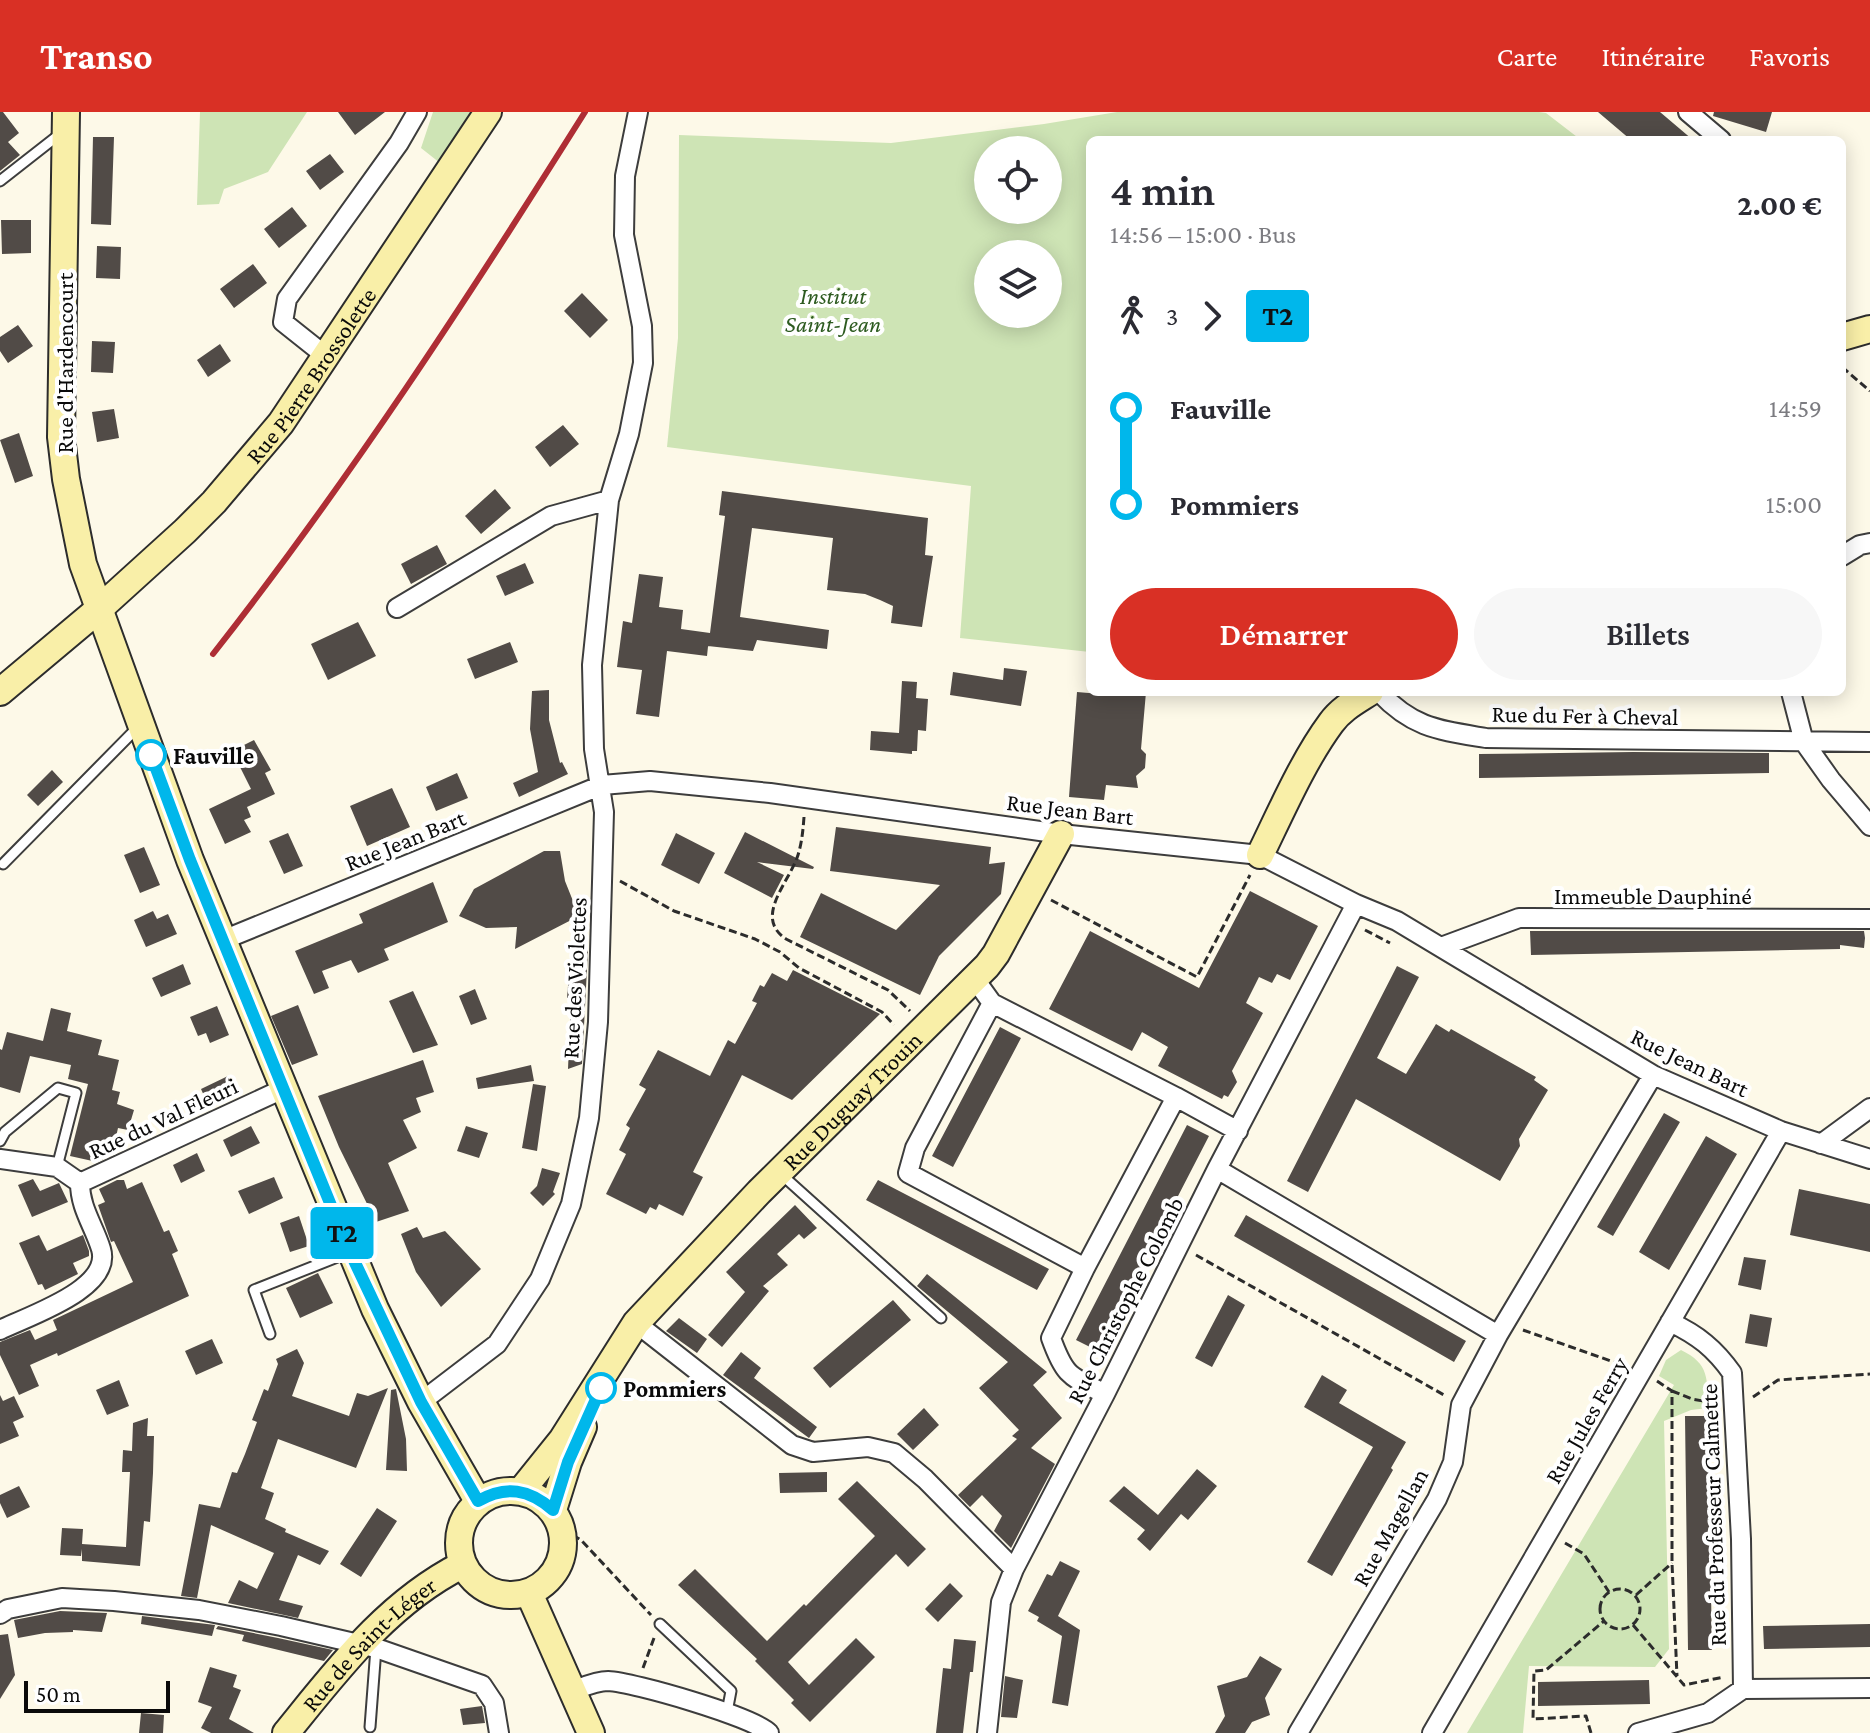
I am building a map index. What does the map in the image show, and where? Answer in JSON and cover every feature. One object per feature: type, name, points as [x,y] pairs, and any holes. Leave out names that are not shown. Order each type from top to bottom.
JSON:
[{"type":"main road","name":"Rue Pierre Brossolette","points":[[0,692],[146,568],[214,502],[281,423],[488,112]]},
{"type":"main road","name":"Rue d'Hardencourt","points":[[66,121],[61,437],[83,564],[170,808],[350,1252],[421,1402],[478,1501]]},
{"type":"main road","points":[[1846,336],[1870,329]]},
{"type":"main road","points":[[1260,855],[1331,722],[1347,706],[1363,696]]},
{"type":"main road","name":"Rue Duguay Trouin","points":[[521,1491],[562,1440],[636,1323],[779,1172],[996,954],[1061,834]]},
{"type":"main road","name":"Rue Duguay Trouin","points":[[557,1520],[568,1462],[618,1349]]},
{"type":"main road","points":[[506,1490],[521,1491],[539,1498],[557,1520],[563,1549],[558,1568],[545,1583],[529,1593],[509,1596],[490,1592],[474,1581],[462,1565],[458,1548],[459,1530],[478,1501],[506,1490]]},
{"type":"main road","name":"Rue de Saint-Léger","points":[[286,1733],[367,1646],[386,1617],[424,1588],[462,1565]]},
{"type":"main road","points":[[529,1593],[591,1733]]},
{"type":"street","points":[[327,357],[283,322],[287,299],[399,143],[417,112]]},
{"type":"street","name":"Rue des Violettes","points":[[421,1402],[497,1344],[540,1279],[571,1204],[589,1118],[598,1022],[604,812],[594,749],[592,665],[609,500],[629,434],[643,363],[642,326],[624,235],[625,176],[638,112]]},
{"type":"street","points":[[1688,112],[1716,136]]},
{"type":"street","points":[[397,608],[551,516],[609,500]]},
{"type":"street","points":[[1846,554],[1870,543]]},
{"type":"street","name":"Rue du Fer à Cheval","points":[[1383,696],[1398,712],[1433,730],[1486,738],[1870,742]]},
{"type":"street","points":[[1792,696],[1804,742],[1870,826]]},
{"type":"street","name":"Rue Jean Bart","points":[[223,940],[602,785],[650,781],[806,797],[1061,834],[1260,855],[1352,913],[1397,921],[1653,1075],[1781,1131],[1870,1159]]},
{"type":"street","name":"Rue Christophe Colomb","points":[[987,1733],[1001,1602],[1014,1569],[1217,1169],[1352,913]]},
{"type":"street","name":"Immeuble Dauphiné","points":[[1441,947],[1519,918],[1870,919]]},
{"type":"street","points":[[974,978],[992,1003],[1238,1131]]},
{"type":"street","points":[[992,1003],[915,1148],[908,1173],[1085,1268]]},
{"type":"street","name":"Rue Magellan","points":[[1298,1733],[1437,1499],[1453,1462],[1461,1405],[1501,1329],[1653,1075]]},
{"type":"street","name":"Rue du Val Fleuri","points":[[0,1330],[83,1290],[100,1270],[102,1253],[80,1199],[80,1183],[283,1089]]},
{"type":"street","points":[[1105,1394],[1078,1380],[1061,1366],[1051,1338],[1176,1097]]},
{"type":"street","points":[[1821,1144],[1870,1108]]},
{"type":"street","name":"Rue Jules Ferry","points":[[1432,1733],[1781,1131]]},
{"type":"street","points":[[0,1159],[57,1167],[80,1183]]},
{"type":"street","points":[[1217,1169],[1501,1329]]},
{"type":"street","name":"Rue du Professeur Calmette","points":[[1670,1322],[1703,1339],[1732,1373],[1741,1539],[1743,1681]]},
{"type":"street","points":[[636,1323],[792,1445],[813,1452],[868,1447],[894,1453],[925,1479],[1014,1569]]},
{"type":"street","points":[[0,1614],[8,1609],[62,1598],[114,1601],[199,1610],[367,1646],[482,1685],[494,1703],[499,1733]]},
{"type":"street","points":[[572,1691],[609,1681],[727,1712],[769,1733]]},
{"type":"street","points":[[1638,1733],[1708,1713],[1743,1681],[1870,1688]]},
{"type":"lane","points":[[0,181],[66,121]]},
{"type":"lane","points":[[3,864],[140,724]]},
{"type":"lane","points":[[0,1141],[5,1132],[58,1088],[76,1093],[57,1167]]},
{"type":"lane","points":[[779,1172],[941,1318]]},
{"type":"lane","points":[[270,1334],[254,1290],[350,1252]]},
{"type":"lane","points":[[660,1624],[731,1691],[727,1712]]},
{"type":"lane","points":[[367,1646],[370,1727]]},
{"type":"path","points":[[1846,370],[1870,391]]},
{"type":"path","points":[[806,797],[797,857],[772,911],[771,925],[786,939],[888,990],[916,1034]]},
{"type":"path","points":[[1030,889],[1197,977],[1260,855]]},
{"type":"path","points":[[602,871],[674,911],[755,939],[780,952],[799,968],[882,1012],[916,1034]]},
{"type":"path","points":[[1352,913],[1390,943]]},
{"type":"path","points":[[1179,1245],[1461,1405]]},
{"type":"path","points":[[1501,1329],[1642,1371],[1672,1391],[1692,1399],[1735,1403],[1755,1396],[1778,1380],[1870,1374]]},
{"type":"path","points":[[1672,1391],[1672,1563],[1677,1676]]},
{"type":"path","points":[[557,1520],[581,1540],[660,1624],[641,1671]]},
{"type":"path","points":[[1548,1533],[1584,1554],[1609,1592]]},
{"type":"path","points":[[1635,1596],[1672,1563]]},
{"type":"path","points":[[1623,1589],[1635,1596],[1640,1609],[1633,1625],[1620,1629],[1604,1621],[1600,1605],[1609,1592],[1623,1589]]},
{"type":"path","points":[[1591,1733],[1586,1716],[1533,1719],[1534,1671],[1546,1670],[1604,1621]]},
{"type":"path","points":[[1633,1625],[1684,1685],[1743,1681]]},
{"type":"green space","points":[[200,112],[307,112],[268,172],[224,189],[219,204],[197,205]]},
{"type":"green space","points":[[433,112],[474,112],[440,163],[421,148]]},
{"type":"green space","name":"Institut Saint-Jean","points":[[1117,112],[1539,112],[1546,113],[1576,136],[1086,136],[1086,652],[960,638],[971,486],[667,447],[678,338],[679,135],[891,143]]},
{"type":"green space","points":[[1681,1350],[1697,1361],[1705,1373],[1708,1408],[1691,1410],[1664,1421],[1669,1649],[1655,1667],[1529,1666],[1523,1733],[1467,1733],[1674,1385],[1659,1376],[1666,1360]]},
{"type":"building","points":[[0,112],[19,133],[8,142],[20,155],[0,171]]},
{"type":"building","points":[[338,112],[385,112],[355,135]]},
{"type":"building","points":[[1598,112],[1660,112],[1688,136],[1626,136]]},
{"type":"building","points":[[1714,112],[1772,112],[1766,132],[1713,116]]},
{"type":"building","points":[[93,137],[114,137],[111,225],[91,224]]},
{"type":"building","points":[[330,154],[344,172],[320,190],[306,171]]},
{"type":"building","points":[[292,207],[307,226],[279,248],[264,229]]},
{"type":"building","points":[[1,220],[31,220],[31,253],[2,254]]},
{"type":"building","points":[[97,246],[121,247],[120,279],[96,278]]},
{"type":"building","points":[[253,264],[267,283],[234,308],[220,289]]},
{"type":"building","points":[[582,293],[608,320],[590,338],[564,311]]},
{"type":"building","points":[[18,325],[33,346],[8,363],[0,351],[0,337]]},
{"type":"building","points":[[92,341],[115,342],[113,373],[91,372]]},
{"type":"building","points":[[220,344],[231,361],[208,377],[197,360]]},
{"type":"building","points":[[114,409],[119,438],[97,442],[92,412]]},
{"type":"building","points":[[563,425],[579,444],[550,467],[535,447]]},
{"type":"building","points":[[19,433],[33,476],[15,483],[0,440]]},
{"type":"building","points":[[495,489],[511,508],[481,534],[465,516]]},
{"type":"building","points":[[722,491],[928,518],[925,555],[933,556],[922,627],[891,623],[893,606],[865,594],[827,590],[833,538],[752,528],[740,617],[829,630],[827,649],[757,640],[753,651],[708,646],[707,656],[667,651],[659,717],[636,714],[642,670],[617,667],[623,621],[632,623],[639,574],[663,577],[659,607],[683,610],[681,629],[710,633],[725,516],[719,515]]},
{"type":"building","points":[[437,545],[447,564],[411,584],[401,564]]},
{"type":"building","points":[[525,563],[534,583],[505,596],[496,576]]},
{"type":"building","points":[[358,622],[376,656],[328,680],[311,644]]},
{"type":"building","points":[[510,642],[518,662],[475,679],[467,659]]},
{"type":"building","points":[[1004,668],[1027,671],[1021,706],[950,695],[953,672],[1003,680]]},
{"type":"building","points":[[902,681],[917,682],[916,698],[928,699],[926,731],[918,730],[917,751],[912,751],[912,754],[870,750],[871,731],[899,733]]},
{"type":"building","points":[[549,690],[549,720],[560,763],[568,774],[519,797],[513,783],[538,772],[530,729],[532,691]]},
{"type":"building","points":[[1077,692],[1086,693],[1086,696],[1146,696],[1141,749],[1146,754],[1145,768],[1136,776],[1138,788],[1106,785],[1104,800],[1069,797]]},
{"type":"building","points":[[254,740],[271,770],[265,773],[275,794],[247,807],[251,817],[244,820],[251,832],[225,844],[209,809],[251,789],[232,751]]},
{"type":"building","points":[[1769,753],[1769,773],[1479,778],[1479,754]]},
{"type":"building","points":[[52,770],[63,782],[38,806],[27,795]]},
{"type":"building","points":[[457,773],[468,798],[436,811],[426,787]]},
{"type":"building","points":[[392,788],[410,827],[367,846],[350,806]]},
{"type":"building","points":[[836,827],[991,847],[989,864],[1005,862],[1001,894],[939,956],[920,995],[800,937],[821,893],[896,930],[940,885],[830,871]]},
{"type":"building","points":[[745,832],[813,869],[757,862],[784,875],[772,898],[724,873]]},
{"type":"building","points":[[288,833],[303,866],[284,874],[269,841]]},
{"type":"building","points":[[676,833],[715,853],[699,884],[661,865]]},
{"type":"building","points":[[144,847],[160,885],[140,893],[124,855]]},
{"type":"building","points":[[544,851],[560,851],[565,881],[579,916],[515,949],[517,927],[486,928],[459,916],[474,889]]},
{"type":"building","points":[[433,882],[448,922],[384,949],[389,960],[358,973],[351,960],[322,971],[329,988],[314,994],[295,951],[363,923],[359,914]]},
{"type":"building","points":[[1250,891],[1318,926],[1290,980],[1277,974],[1272,983],[1259,977],[1246,1003],[1263,1013],[1232,1071],[1237,1082],[1228,1097],[1224,1095],[1222,1099],[1158,1066],[1168,1047],[1142,1032],[1132,1051],[1049,1009],[1090,931],[1199,988]]},
{"type":"building","points":[[153,911],[157,919],[168,914],[177,934],[146,947],[134,920]]},
{"type":"building","points":[[1530,931],[1864,931],[1865,938],[1864,948],[1840,945],[1840,949],[1531,955]]},
{"type":"building","points":[[571,950],[588,950],[582,1064],[568,1069],[571,998],[567,998]]},
{"type":"building","points":[[183,964],[191,984],[161,997],[152,978]]},
{"type":"building","points":[[1397,966],[1419,977],[1377,1058],[1406,1074],[1436,1024],[1449,1032],[1451,1029],[1536,1077],[1534,1080],[1548,1090],[1519,1139],[1520,1146],[1500,1181],[1356,1099],[1308,1192],[1287,1181]]},
{"type":"building","points":[[793,970],[880,1014],[792,1100],[742,1075],[693,1172],[703,1177],[683,1216],[659,1204],[656,1210],[650,1207],[646,1214],[606,1194],[626,1154],[619,1150],[630,1128],[626,1125],[646,1089],[639,1085],[658,1050],[710,1076],[728,1040],[735,1044],[757,1003],[752,1001],[760,985],[764,987],[772,973],[787,981]]},
{"type":"building","points":[[475,989],[487,1019],[471,1025],[459,996]]},
{"type":"building","points":[[413,991],[438,1045],[413,1053],[389,1001]]},
{"type":"building","points":[[298,1005],[318,1055],[292,1065],[271,1016]]},
{"type":"building","points":[[217,1006],[229,1035],[210,1043],[206,1033],[198,1036],[190,1017]]},
{"type":"building","points":[[51,1008],[71,1013],[67,1031],[102,1040],[98,1055],[119,1060],[112,1090],[120,1092],[117,1104],[134,1110],[128,1130],[118,1128],[114,1146],[108,1145],[103,1159],[97,1162],[70,1156],[88,1084],[68,1079],[71,1065],[30,1056],[20,1093],[0,1087],[0,1049],[7,1032],[43,1041]]},
{"type":"building","points":[[1000,1027],[1021,1038],[953,1167],[932,1156]]},
{"type":"building","points":[[423,1060],[434,1092],[416,1098],[421,1112],[403,1120],[417,1148],[388,1163],[409,1211],[376,1222],[318,1096]]},
{"type":"building","points":[[531,1065],[534,1081],[478,1089],[476,1078]]},
{"type":"building","points":[[228,1076],[236,1094],[209,1107],[201,1089]]},
{"type":"building","points":[[533,1084],[546,1086],[537,1151],[522,1148]]},
{"type":"building","points":[[1664,1113],[1680,1122],[1613,1236],[1597,1227]]},
{"type":"building","points":[[1187,1125],[1209,1136],[1098,1351],[1076,1340]]},
{"type":"building","points":[[251,1126],[260,1143],[231,1157],[223,1140]]},
{"type":"building","points":[[466,1126],[488,1133],[479,1158],[457,1151]]},
{"type":"building","points":[[1706,1136],[1737,1154],[1669,1270],[1639,1252]]},
{"type":"building","points":[[197,1153],[205,1171],[181,1183],[173,1165]]},
{"type":"building","points":[[542,1168],[560,1173],[553,1192],[555,1194],[543,1206],[530,1193],[537,1186]]},
{"type":"building","points":[[274,1177],[283,1198],[249,1214],[238,1191]]},
{"type":"building","points":[[33,1179],[40,1191],[59,1183],[68,1202],[32,1217],[18,1185]]},
{"type":"building","points":[[124,1180],[127,1189],[142,1182],[164,1232],[169,1230],[178,1251],[172,1254],[189,1296],[58,1356],[57,1353],[30,1365],[39,1386],[19,1395],[0,1355],[0,1342],[30,1330],[35,1340],[57,1330],[53,1320],[133,1282],[114,1241],[111,1242],[98,1205],[105,1202],[99,1189]]},
{"type":"building","points":[[878,1180],[1049,1269],[1037,1290],[866,1200]]},
{"type":"building","points":[[1799,1189],[1870,1204],[1870,1252],[1790,1235]]},
{"type":"building","points":[[795,1205],[817,1228],[804,1239],[799,1234],[777,1254],[788,1265],[763,1286],[769,1291],[722,1347],[708,1335],[745,1292],[726,1272]]},
{"type":"building","points":[[1246,1215],[1466,1341],[1454,1362],[1234,1236]]},
{"type":"building","points":[[299,1216],[309,1246],[290,1252],[280,1223]]},
{"type":"building","points":[[417,1227],[423,1238],[445,1231],[481,1269],[441,1307],[416,1272],[401,1234]]},
{"type":"building","points":[[39,1235],[47,1251],[83,1235],[89,1251],[89,1256],[73,1263],[78,1274],[45,1290],[42,1284],[38,1285],[19,1243]]},
{"type":"building","points":[[1744,1257],[1766,1260],[1761,1290],[1738,1285]]},
{"type":"building","points":[[318,1273],[333,1303],[300,1318],[286,1288]]},
{"type":"building","points":[[927,1274],[1047,1372],[1033,1385],[1062,1418],[1031,1448],[1055,1464],[1011,1548],[994,1531],[1002,1516],[982,1495],[970,1507],[958,1495],[1017,1439],[1012,1436],[1019,1430],[979,1388],[1008,1362],[917,1286]]},
{"type":"building","points":[[1228,1295],[1245,1305],[1212,1367],[1195,1358]]},
{"type":"building","points":[[893,1300],[911,1320],[830,1388],[813,1368]]},
{"type":"building","points":[[1750,1314],[1772,1318],[1767,1347],[1745,1343]]},
{"type":"building","points":[[679,1318],[707,1339],[697,1353],[666,1331]]},
{"type":"building","points":[[212,1339],[223,1363],[196,1375],[185,1351]]},
{"type":"building","points":[[297,1349],[304,1363],[292,1396],[349,1416],[357,1393],[368,1396],[388,1388],[356,1468],[278,1439],[261,1488],[274,1493],[265,1519],[286,1529],[285,1532],[329,1551],[320,1565],[298,1555],[279,1600],[303,1606],[298,1618],[228,1603],[239,1580],[257,1589],[274,1553],[211,1525],[197,1598],[181,1596],[199,1504],[220,1508],[232,1472],[237,1473],[245,1454],[257,1422],[252,1420],[264,1389],[268,1391],[278,1364],[276,1359]]},
{"type":"building","points":[[741,1352],[761,1368],[754,1378],[817,1427],[809,1438],[723,1375]]},
{"type":"building","points":[[1322,1375],[1347,1390],[1339,1403],[1406,1442],[1332,1576],[1307,1562],[1373,1447],[1304,1407]]},
{"type":"building","points":[[119,1380],[129,1406],[107,1415],[96,1390]]},
{"type":"building","points":[[396,1389],[406,1439],[407,1471],[386,1470],[391,1390]]},
{"type":"building","points":[[0,1395],[3,1401],[14,1396],[24,1417],[13,1422],[19,1436],[0,1444]]},
{"type":"building","points":[[924,1408],[939,1425],[913,1450],[897,1434]]},
{"type":"building","points":[[1685,1416],[1708,1416],[1712,1650],[1688,1650]]},
{"type":"building","points":[[148,1418],[147,1436],[154,1436],[153,1473],[150,1522],[144,1521],[140,1566],[82,1561],[82,1549],[81,1556],[60,1555],[62,1528],[83,1529],[82,1544],[126,1547],[130,1472],[122,1472],[123,1450],[132,1451],[133,1423]]},
{"type":"building","points":[[1197,1469],[1217,1486],[1188,1520],[1181,1514],[1150,1551],[1137,1539],[1145,1530],[1109,1501],[1124,1486],[1158,1515]]},
{"type":"building","points":[[827,1472],[827,1492],[780,1493],[779,1473]]},
{"type":"building","points":[[857,1481],[926,1549],[908,1567],[896,1554],[788,1662],[809,1685],[856,1638],[875,1657],[810,1722],[791,1703],[794,1700],[755,1661],[757,1659],[678,1585],[695,1569],[767,1641],[875,1536],[838,1499]]},
{"type":"building","points":[[19,1486],[30,1507],[7,1518],[0,1495]]},
{"type":"building","points":[[377,1508],[397,1521],[361,1577],[340,1564]]},
{"type":"building","points":[[1060,1561],[1080,1571],[1058,1616],[1080,1630],[1068,1706],[1052,1703],[1062,1636],[1037,1621],[1039,1617],[1028,1611],[1047,1574],[1052,1576]]},
{"type":"building","points":[[950,1583],[963,1596],[938,1622],[925,1609]]},
{"type":"building","points":[[60,1611],[107,1613],[102,1632],[73,1630],[18,1638],[14,1620]]},
{"type":"building","points":[[142,1616],[215,1625],[212,1636],[141,1624]]},
{"type":"building","points":[[1870,1624],[1870,1647],[1764,1649],[1763,1626]]},
{"type":"building","points":[[218,1626],[333,1650],[324,1661],[242,1641],[244,1635],[216,1629]]},
{"type":"building","points":[[8,1634],[15,1675],[0,1699],[0,1635]]},
{"type":"building","points":[[954,1639],[976,1641],[963,1733],[936,1733],[943,1668],[951,1669]]},
{"type":"building","points":[[1260,1656],[1282,1669],[1265,1698],[1270,1715],[1252,1722],[1245,1733],[1215,1733],[1225,1716],[1217,1686],[1247,1677]]},
{"type":"building","points":[[210,1667],[237,1675],[233,1687],[241,1690],[229,1719],[254,1733],[211,1733],[201,1728],[212,1707],[198,1702]]},
{"type":"building","points":[[1005,1676],[1023,1680],[1017,1718],[1001,1717]]},
{"type":"building","points":[[1649,1680],[1650,1704],[1538,1706],[1538,1682]]},
{"type":"building","points":[[482,1706],[485,1723],[463,1725],[460,1709]]},
{"type":"building","points":[[141,1713],[164,1715],[163,1733],[139,1733]]},
{"type":"railway","points":[[213,654],[360,456],[497,251],[585,112]]},
{"type":"bus line","name":"T2","points":[[151,755],[231,963],[350,1252],[421,1402],[478,1501],[506,1490],[521,1491],[539,1498],[553,1510],[568,1462],[601,1388]]},
{"type":"place","name":"Fauville","points":[[151,755]]},
{"type":"place","name":"Pommiers","points":[[601,1388]]}]
